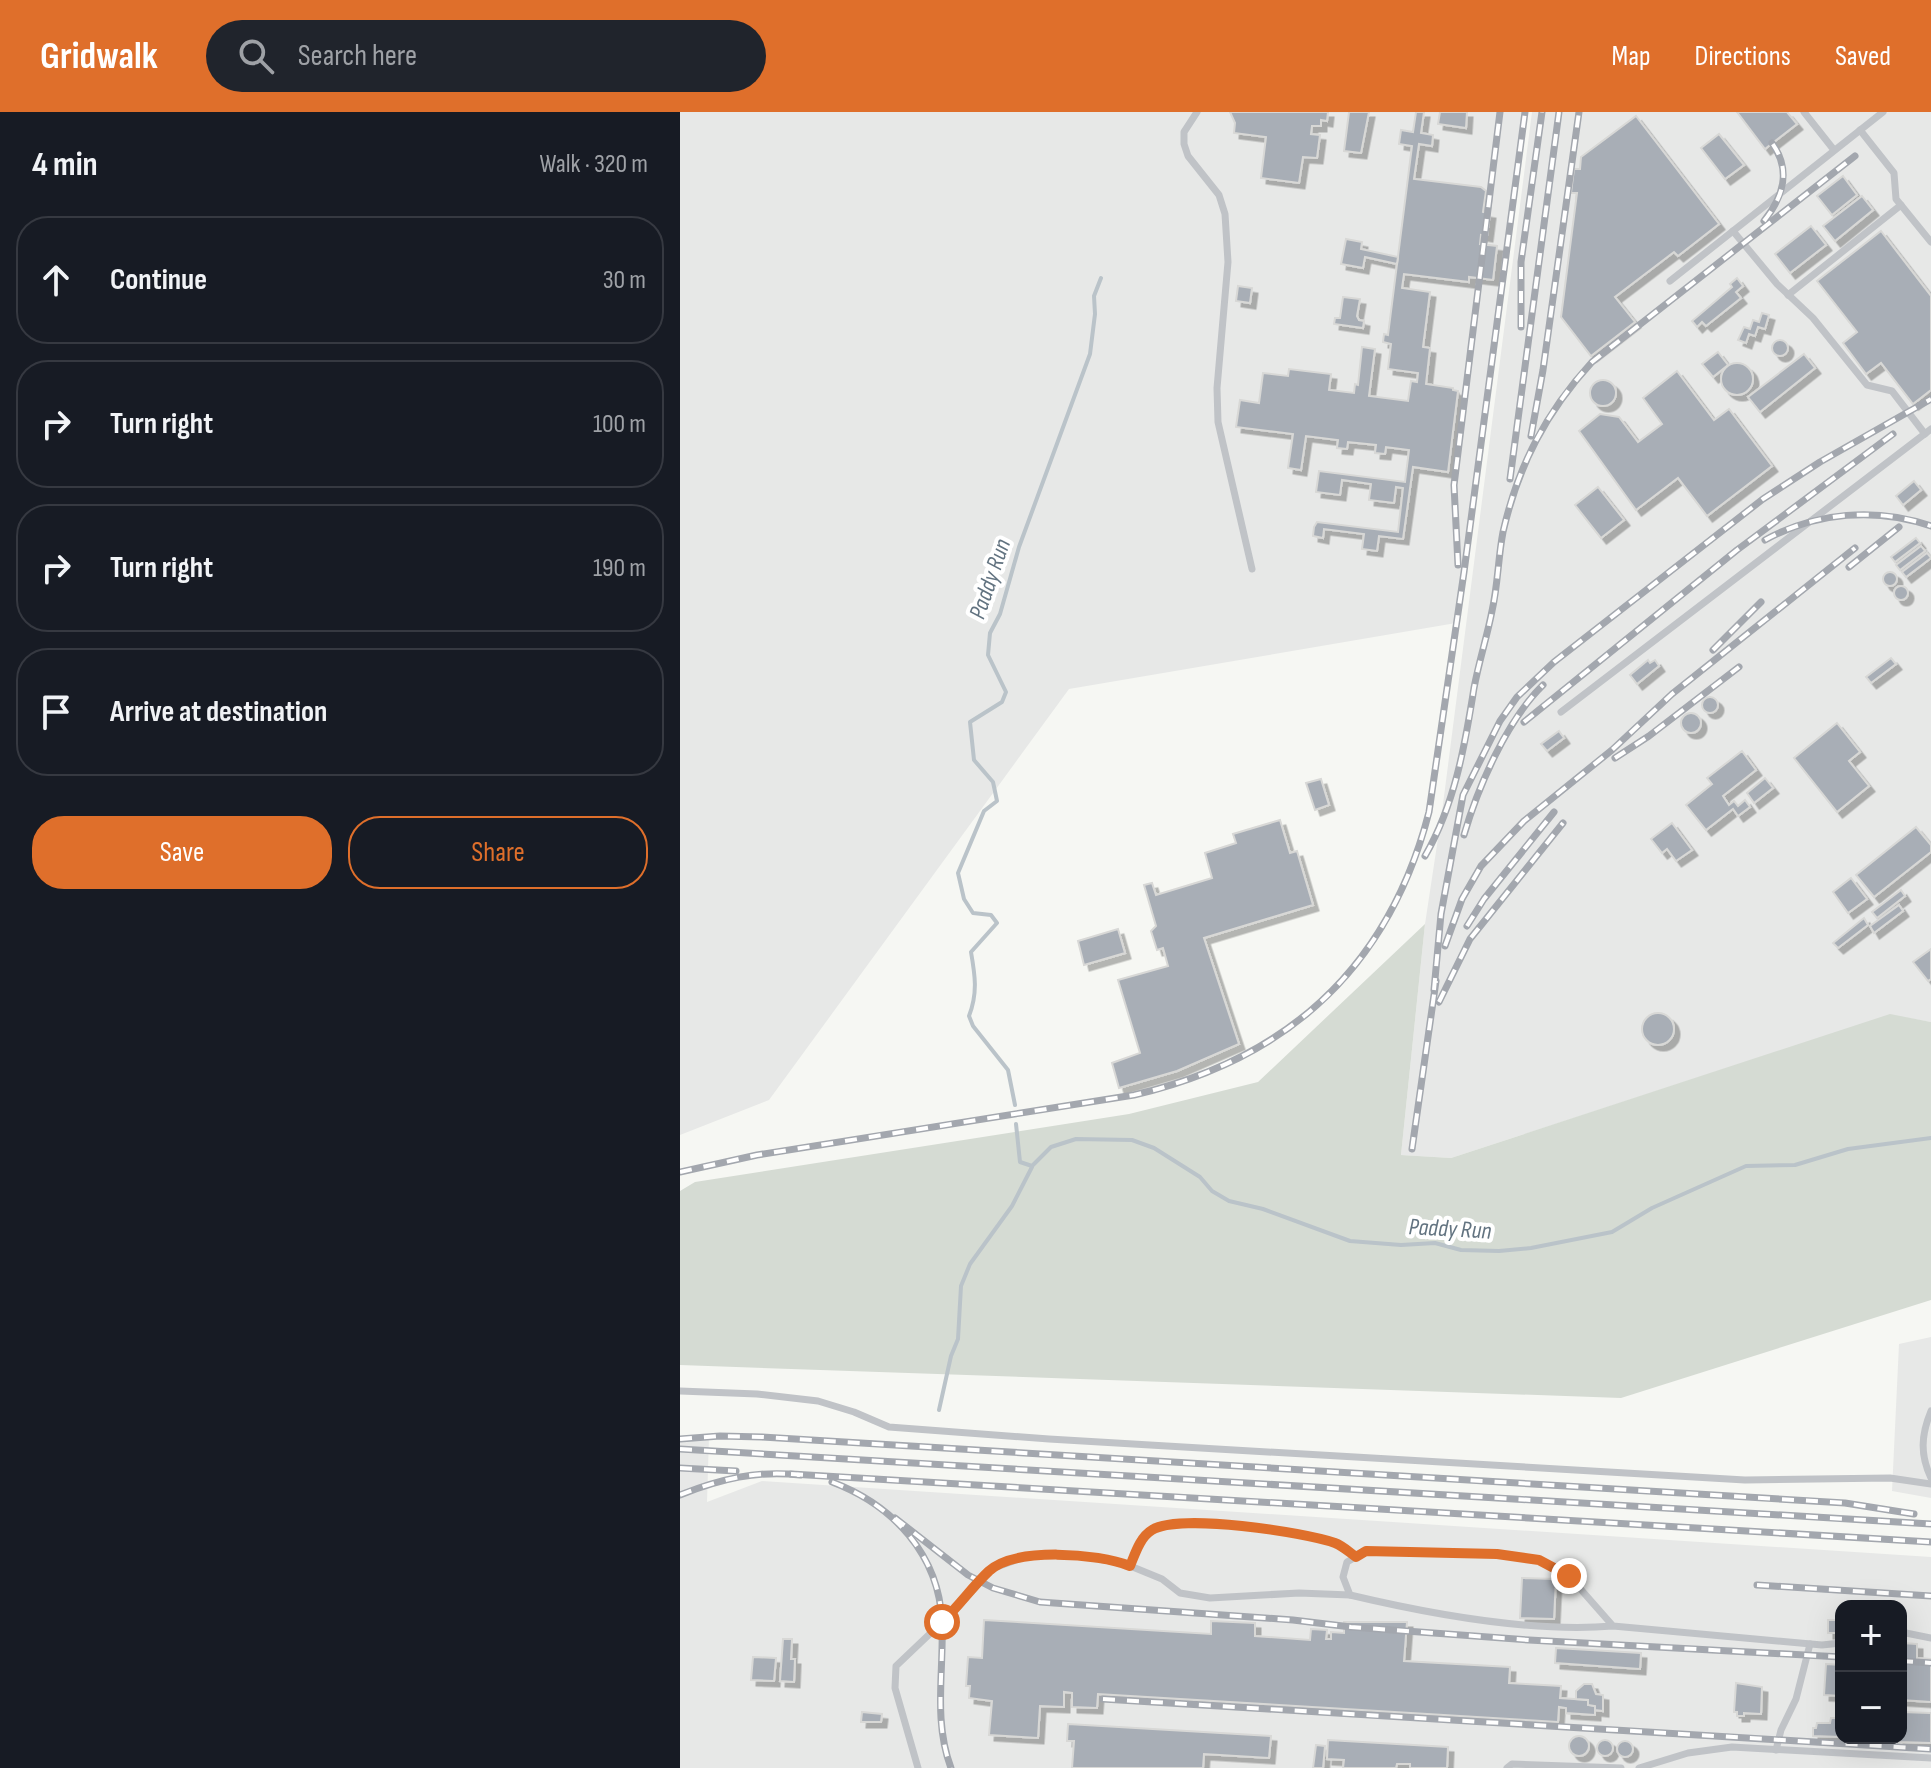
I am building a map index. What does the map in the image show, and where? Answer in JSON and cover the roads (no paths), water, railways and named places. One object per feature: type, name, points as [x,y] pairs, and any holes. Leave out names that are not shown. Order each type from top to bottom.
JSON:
[{"type":"lane","points":[[1197,112],[1184,132],[1184,144],[1188,156],[1219,195],[1225,214],[1226,298],[1217,407],[1220,438],[1252,569]]},
{"type":"lane","points":[[1804,112],[1834,150]]},
{"type":"lane","points":[[1670,281],[1883,112]]},
{"type":"lane","points":[[1860,130],[1894,173],[1896,199],[1931,242]]},
{"type":"lane","points":[[1788,295],[1901,205]]},
{"type":"lane","points":[[1561,712],[1928,431],[1892,391],[1867,385],[1813,318],[1788,295],[1733,231]]},
{"type":"lane","points":[[680,1391],[757,1394],[818,1401],[889,1427],[947,1432],[1729,1479],[1890,1478],[1931,1481],[1923,1463],[1922,1445],[1931,1411]]},
{"type":"lane","points":[[1130,1566],[1138,1545],[1152,1530],[1173,1524],[1262,1527],[1338,1544],[1356,1557]]},
{"type":"lane","points":[[1350,1595],[1343,1577],[1347,1562],[1366,1551],[1497,1554],[1539,1560],[1569,1576],[1613,1626]]},
{"type":"lane","points":[[918,1768],[895,1688],[896,1666],[958,1607],[991,1569],[1030,1555],[1073,1555],[1130,1566],[1162,1579],[1180,1593],[1210,1598],[1299,1593],[1350,1595],[1478,1620],[1587,1628],[1613,1626],[1707,1637],[1835,1643]]},
{"type":"lane","points":[[1907,1633],[1931,1638]]},
{"type":"lane","points":[[1776,1750],[1781,1730],[1796,1699],[1810,1644]]},
{"type":"lane","points":[[1639,1768],[1706,1749],[1931,1758]]},
{"type":"lane","points":[[1507,1768],[1512,1764],[1554,1764],[1621,1768]]},
{"type":"waterway","name":"Paddy Run","points":[[1015,1105],[1008,1070],[973,1026],[969,1016],[975,992],[971,952],[997,923],[991,915],[973,913],[964,899],[958,873],[984,811],[997,801],[993,782],[974,760],[970,722],[1002,702],[1006,692],[988,655],[990,633],[1000,614],[1019,547],[1090,354],[1094,296],[1101,278]]},
{"type":"waterway","name":"Paddy Run","points":[[1016,1124],[1020,1162],[1032,1166],[1051,1147],[1076,1139],[1132,1140],[1154,1148],[1200,1177],[1212,1191],[1229,1201],[1263,1209],[1350,1241],[1401,1245],[1435,1243],[1461,1250],[1499,1251],[1612,1232],[1652,1208],[1746,1166],[1795,1165],[1848,1149],[1931,1138]]},
{"type":"waterway","points":[[939,1410],[958,1339],[961,1286],[970,1264],[1012,1206],[1032,1167]]},
{"type":"railway","points":[[1458,565],[1454,485],[1500,112]]},
{"type":"railway","points":[[680,1172],[757,1155],[1134,1095],[1190,1079],[1240,1057],[1285,1031],[1325,998],[1359,960],[1388,917],[1411,867],[1429,812],[1525,112]]},
{"type":"railway","points":[[1521,327],[1521,262],[1542,112]]},
{"type":"railway","points":[[1510,479],[1559,112]]},
{"type":"railway","points":[[1531,436],[1579,112]]},
{"type":"railway","points":[[1764,221],[1776,203],[1783,184],[1782,164],[1772,143]]},
{"type":"railway","points":[[1425,856],[1444,816],[1457,774],[1494,601],[1501,542],[1509,508],[1526,462],[1548,420],[1592,362],[1855,156]]},
{"type":"railway","points":[[1434,990],[1441,914],[1463,795],[1500,721],[1517,697],[1554,662],[1763,499],[1820,462],[1931,399]]},
{"type":"railway","points":[[1524,722],[1737,550],[1893,434]]},
{"type":"railway","points":[[1765,540],[1805,523],[1846,515],[1889,516],[1931,526]]},
{"type":"railway","points":[[1849,567],[1899,527]]},
{"type":"railway","points":[[1445,946],[1462,899],[1481,866],[1524,821],[1612,750],[1672,694],[1855,548]]},
{"type":"railway","points":[[1713,650],[1761,602]]},
{"type":"railway","points":[[1615,758],[1739,667]]},
{"type":"railway","points":[[1464,835],[1495,755],[1517,716],[1543,685]]},
{"type":"railway","points":[[1467,926],[1484,899],[1554,812]]},
{"type":"railway","points":[[1439,1002],[1470,939],[1563,823]]},
{"type":"railway","points":[[1412,1149],[1436,981]]},
{"type":"railway","points":[[680,1439],[762,1437],[1845,1503],[1914,1514]]},
{"type":"railway","points":[[680,1449],[1931,1524]]},
{"type":"railway","points":[[680,1468],[736,1471]]},
{"type":"railway","points":[[791,1474],[1931,1542]]},
{"type":"railway","points":[[680,1495],[739,1477],[800,1475]]},
{"type":"railway","points":[[832,1482],[854,1492],[893,1518],[909,1535],[932,1575],[942,1622],[942,1732],[951,1768]]},
{"type":"railway","points":[[895,1518],[968,1575],[993,1588],[1040,1602],[1529,1640],[1835,1657]]},
{"type":"railway","points":[[1757,1585],[1931,1596]]},
{"type":"railway","points":[[1907,1661],[1931,1663]]},
{"type":"railway","points":[[1103,1699],[1931,1749]]}]
